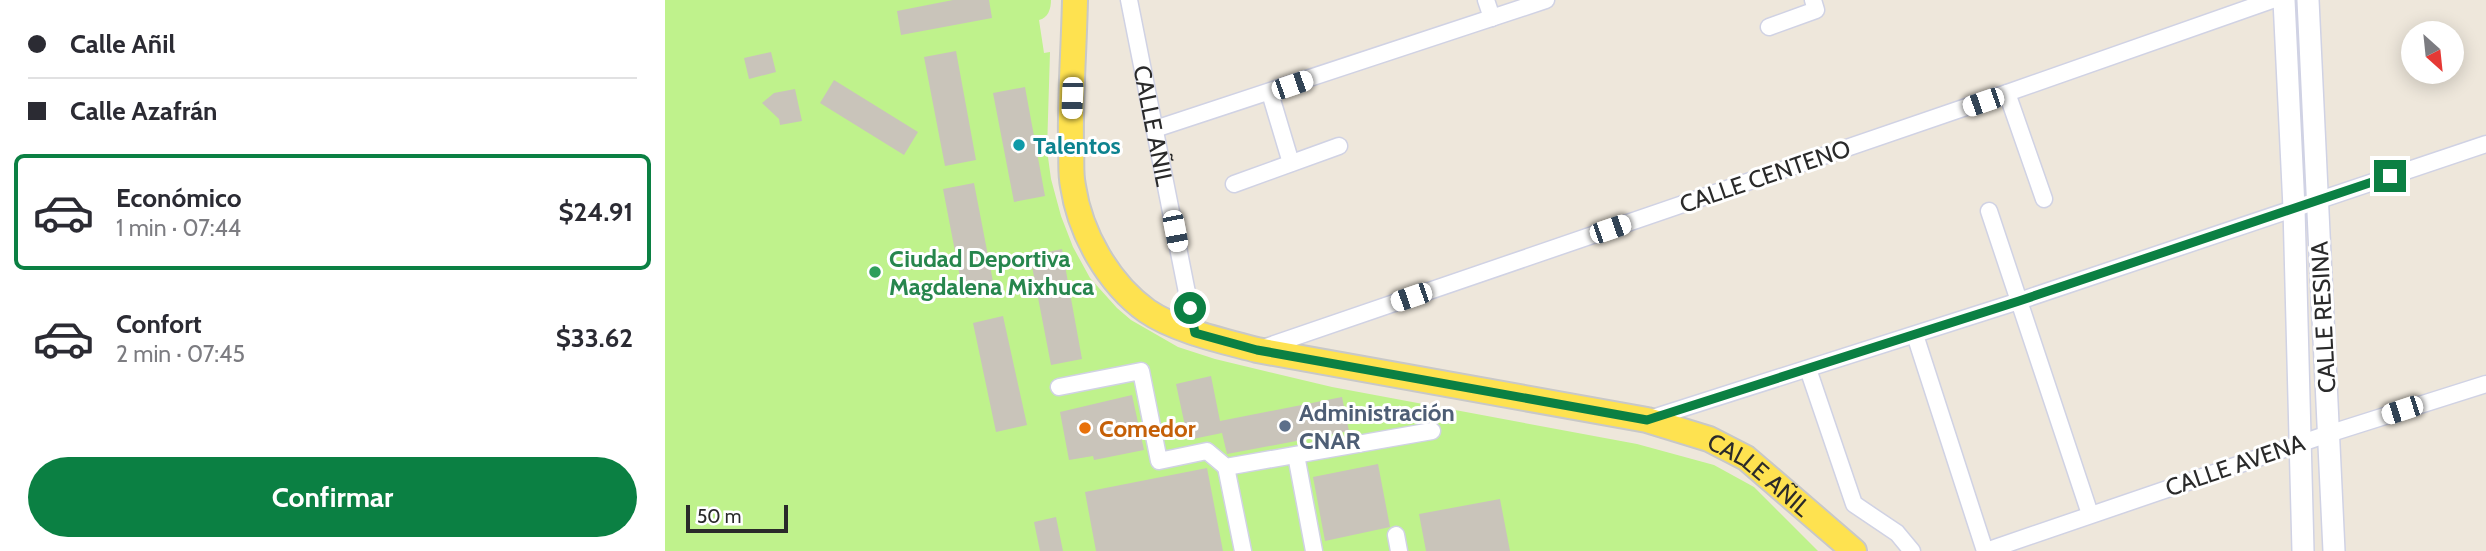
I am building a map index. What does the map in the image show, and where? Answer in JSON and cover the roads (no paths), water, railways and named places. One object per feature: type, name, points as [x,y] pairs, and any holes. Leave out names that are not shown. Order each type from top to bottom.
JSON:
[{"type":"main road","name":"CALLE AÑIL","points":[[1075,0],[1072,184],[1078,209],[1100,258],[1117,282],[1148,312],[1195,333],[1257,350],[1647,420],[1709,439],[1746,458],[1854,551]]},
{"type":"street","name":"CALLE AÑIL","points":[[1129,0],[1195,333]]},
{"type":"street","points":[[1486,0],[1492,18]]},
{"type":"street","points":[[1155,129],[1546,0]]},
{"type":"street","points":[[1769,27],[1816,10],[1813,0]]},
{"type":"street","name":"CALLE CENTENO","points":[[1257,350],[2272,0]]},
{"type":"street","name":"CALLE RESINA","points":[[2284,0],[2294,208],[2303,551]]},
{"type":"street","name":"CALLE RESINA","points":[[2308,0],[2334,551]]},
{"type":"street","points":[[1270,93],[1291,163]]},
{"type":"street","points":[[2007,93],[2044,199]]},
{"type":"street","points":[[1647,420],[2019,301],[2486,144]]},
{"type":"street","points":[[1234,184],[1339,146]]},
{"type":"street","points":[[1989,211],[2090,514]]},
{"type":"street","points":[[1915,335],[1985,551]]},
{"type":"street","points":[[1808,369],[1854,504],[1897,533],[1912,551]]},
{"type":"street","points":[[1059,387],[1141,371],[1159,461],[1207,451],[1226,467],[1243,551]]},
{"type":"street","name":"CALLE AVENA","points":[[1985,551],[2328,434],[2486,384]]},
{"type":"street","points":[[1226,467],[1432,430]]},
{"type":"street","points":[[1296,455],[1314,551]]},
{"type":"place","name":"Talentos","points":[[1019,145]]},
{"type":"place","name":"Ciudad Deportiva Magdalena Mixhuca","points":[[875,272]]},
{"type":"place","name":"Administración CNAR","points":[[1285,426]]},
{"type":"place","name":"Comedor","points":[[1085,428]]}]
